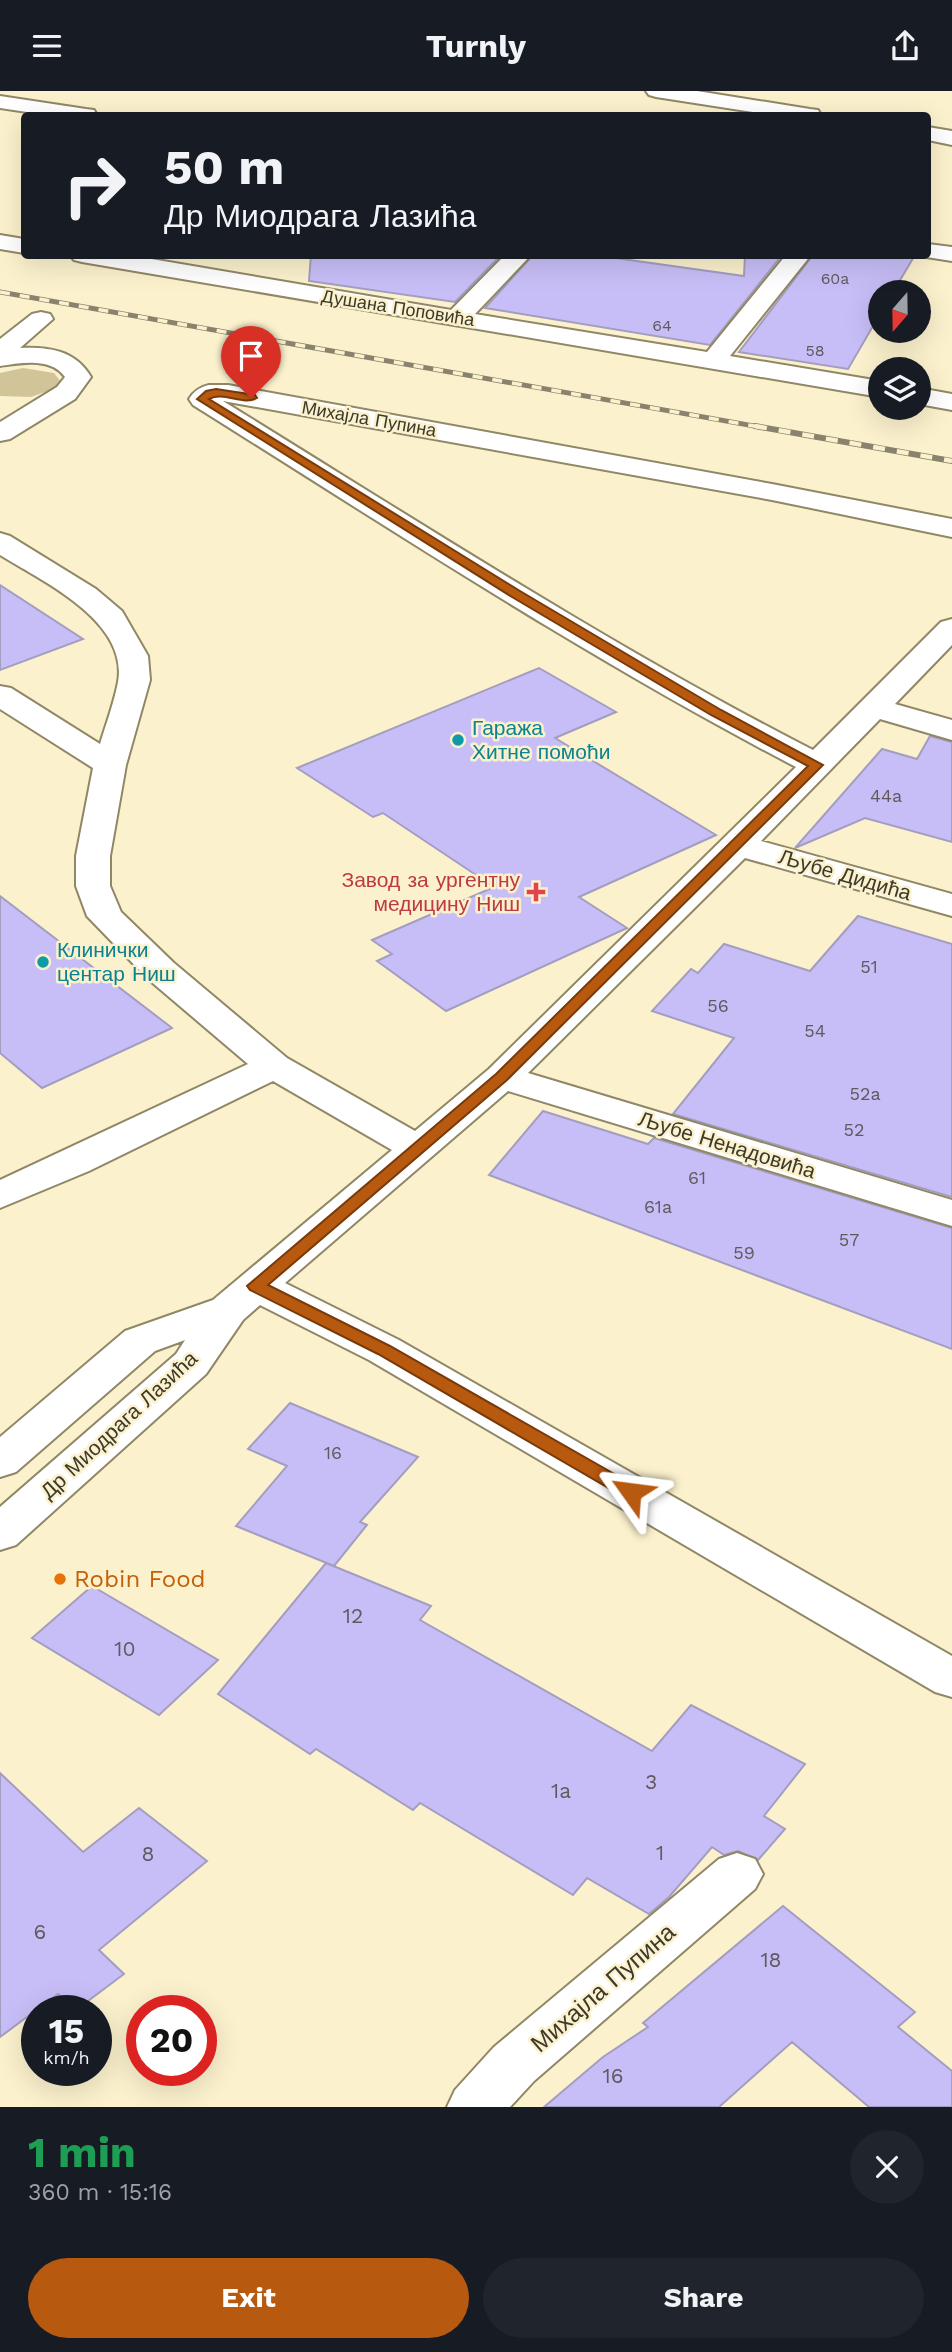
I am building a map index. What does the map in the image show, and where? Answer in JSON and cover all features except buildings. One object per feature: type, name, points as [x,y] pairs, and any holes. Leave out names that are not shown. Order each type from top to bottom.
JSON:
[{"type":"street","points":[[656,91],[791,112]]},
{"type":"street","points":[[0,102],[66,112]]},
{"type":"street","points":[[931,134],[952,138]]},
{"type":"street","points":[[0,242],[21,246]]},
{"type":"street","points":[[931,251],[952,254]]},
{"type":"street","name":"Душана Поповића","points":[[106,259],[868,387]]},
{"type":"street","points":[[457,318],[515,259]]},
{"type":"street","points":[[713,361],[797,259]]},
{"type":"street","points":[[0,352],[41,319]]},
{"type":"street","points":[[0,358],[29,356],[58,360],[72,367],[78,377],[66,393],[5,419]]},
{"type":"street","name":"Михајла Пупина","points":[[816,765],[716,713],[516,594],[202,399],[209,393],[229,393],[759,489],[952,528]]},
{"type":"street","points":[[931,398],[952,402]]},
{"type":"street","points":[[0,542],[85,595],[111,617],[133,656],[134,680],[110,765],[93,856],[93,886],[105,916],[161,971],[274,1066],[418,1149]]},
{"type":"street","name":"Др Миодрага Лазића","points":[[0,1533],[191,1364],[242,1298],[502,1077],[738,845],[952,628]]},
{"type":"street","points":[[0,695],[110,765]]},
{"type":"street","points":[[872,707],[952,730]]},
{"type":"street","name":"Љубе Дидића","points":[[738,845],[952,905]]},
{"type":"street","points":[[0,1195],[274,1066]]},
{"type":"street","name":"Љубе Ненадовића","points":[[502,1077],[952,1213]]},
{"type":"street","points":[[242,1298],[384,1350],[952,1679]]},
{"type":"street","name":"Др Миодрага Лазића","points":[[0,1461],[140,1341],[242,1298]]},
{"type":"street","name":"Михајла Пупина","points":[[475,2107],[514,2064],[737,1874]]},
{"type":"shaded area","points":[[23,368],[54,373],[61,382],[59,387],[31,397],[0,396],[0,373]]},
{"type":"railway","points":[[0,292],[765,428]]},
{"type":"railway","points":[[755,426],[952,461]]},
{"type":"place","name":"Гаража Хитне помоћи","points":[[458,740]]},
{"type":"place","name":"Завод за ургентну медицину Ниш","points":[[536,892]]},
{"type":"place","name":"Клинички центар Ниш","points":[[43,962]]},
{"type":"place","name":"Robin Food","points":[[60,1579]]},
{"type":"route","points":[[251,398],[216,392],[209,393],[202,399],[516,594],[716,713],[816,765],[502,1077],[256,1286],[384,1350],[631,1492]]}]
